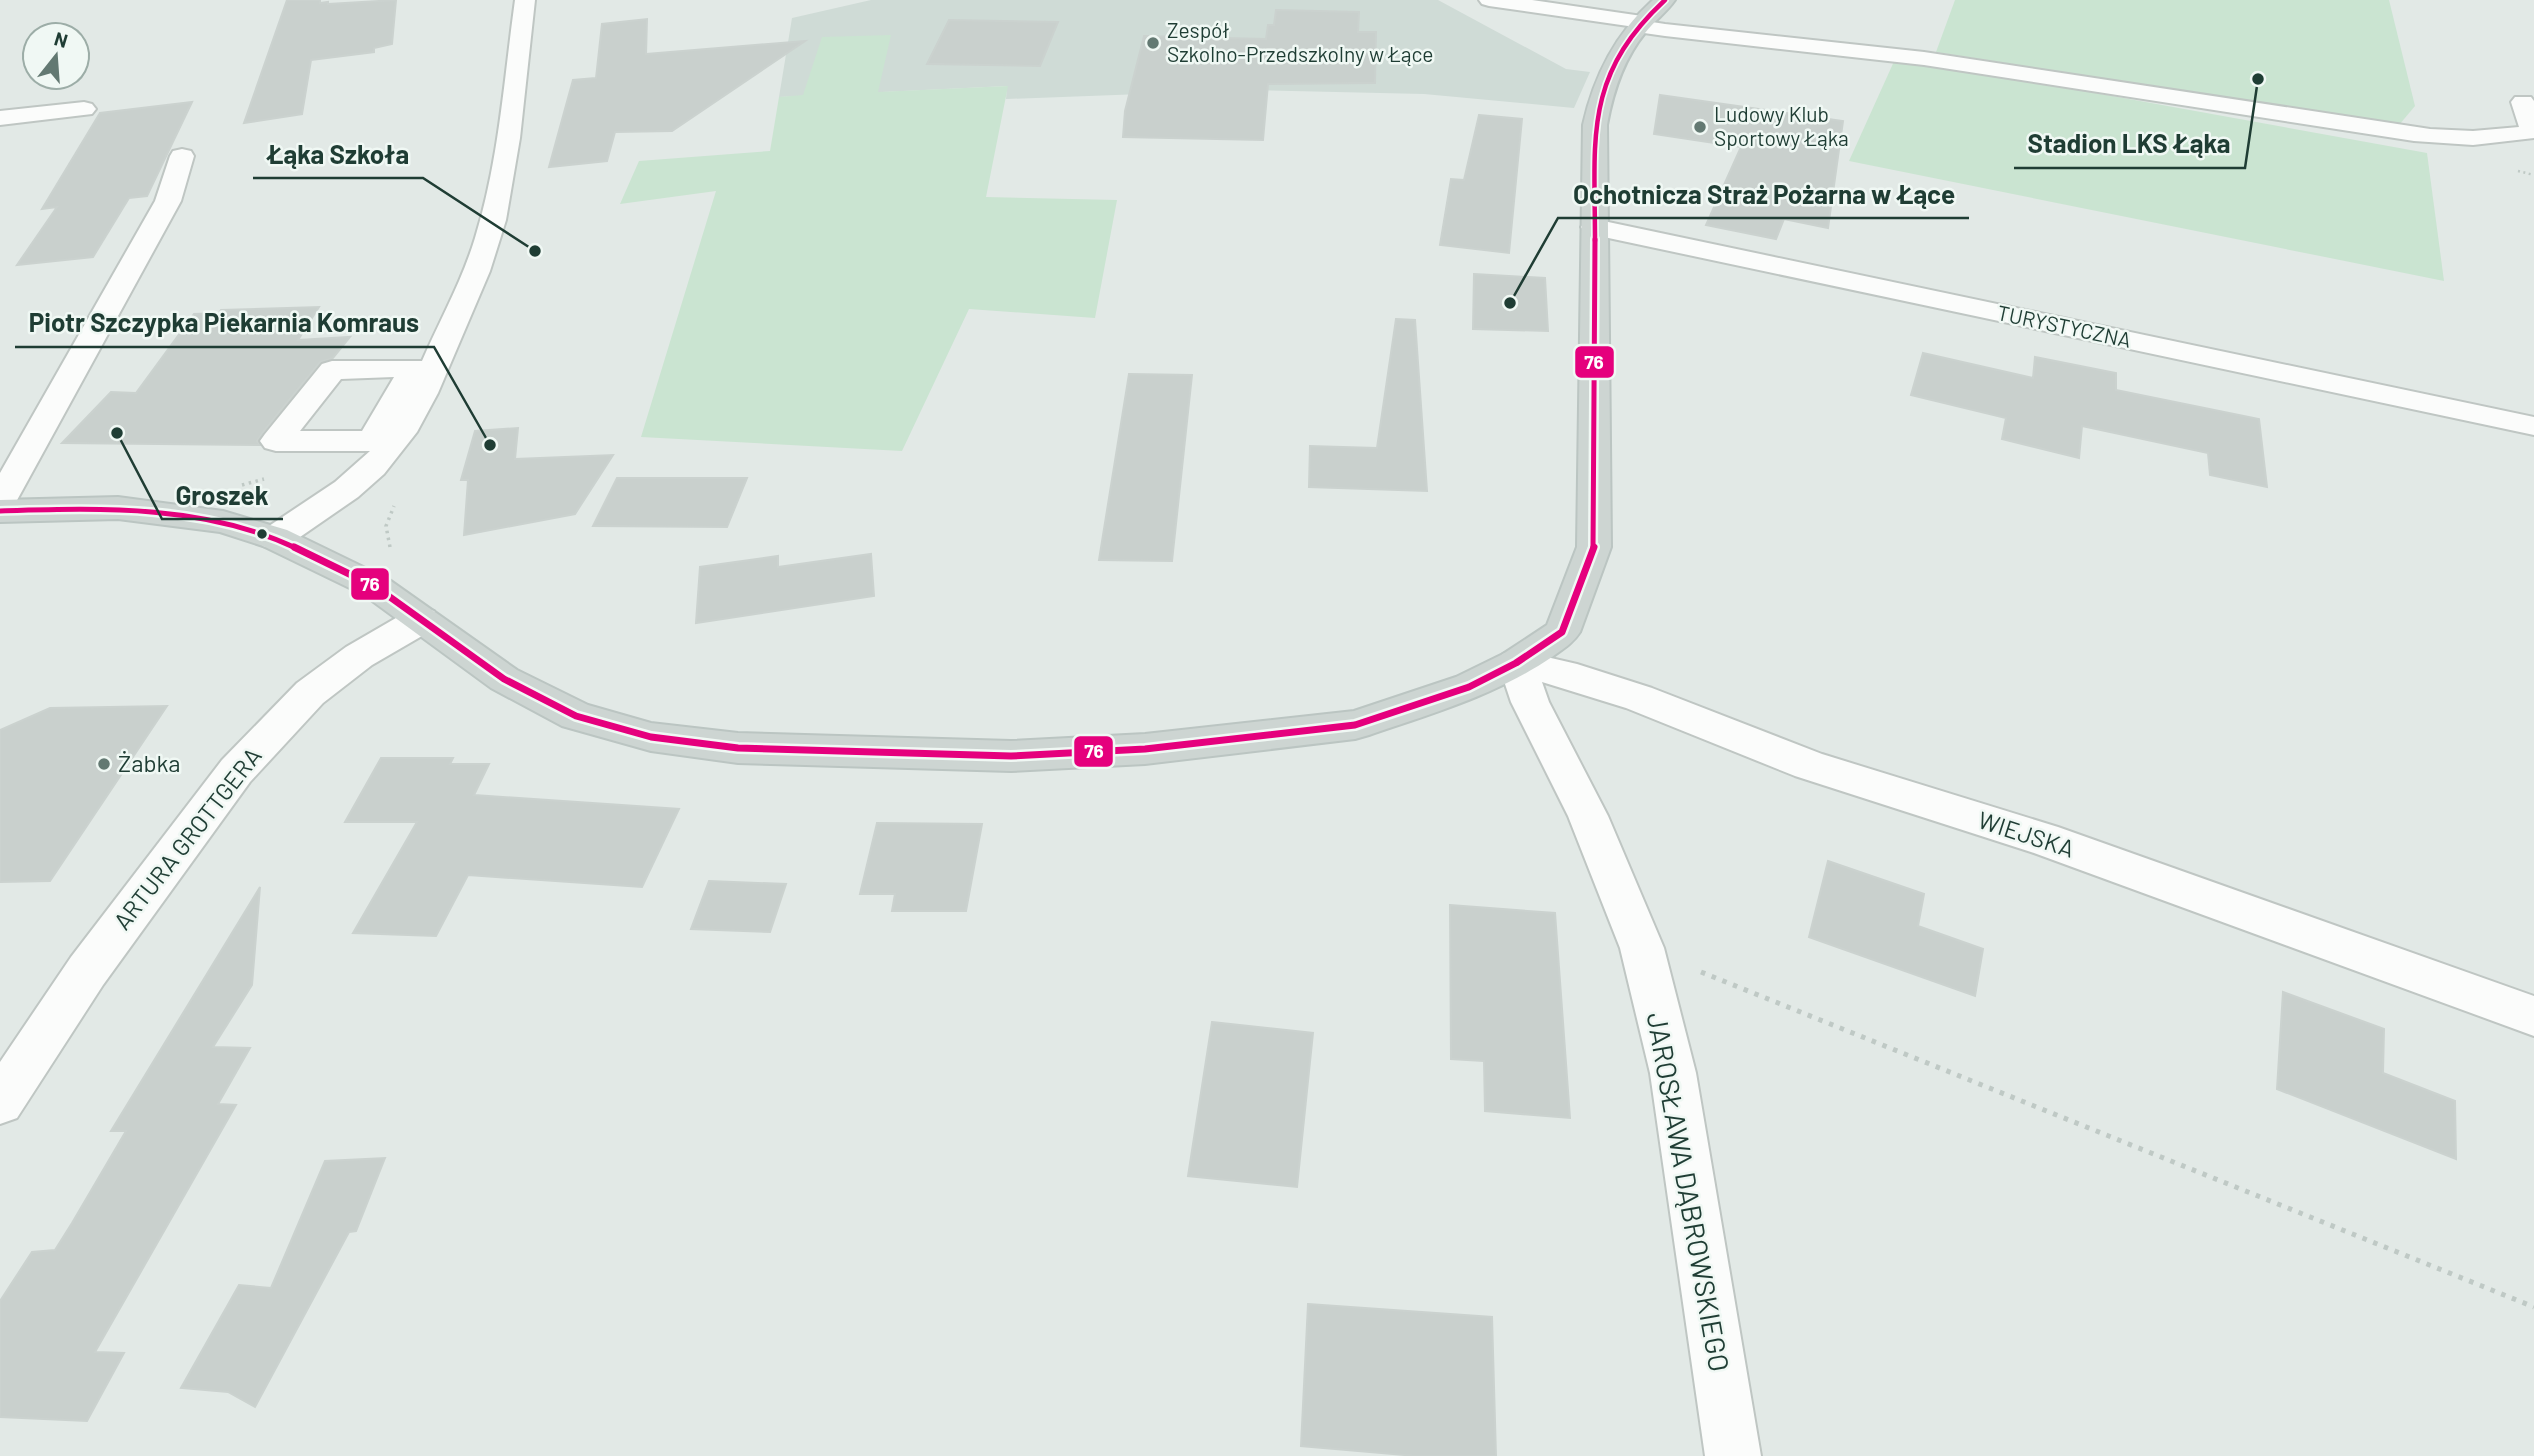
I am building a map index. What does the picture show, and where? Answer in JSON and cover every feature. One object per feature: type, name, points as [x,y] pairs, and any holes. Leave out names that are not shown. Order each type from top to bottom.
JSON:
[{"type":"main road","points":[[0,511],[118,508],[223,522],[275,538],[376,587],[504,679],[576,716],[651,737],[738,748],[1011,755],[1145,748],[1355,726],[1469,687],[1516,663],[1562,632],[1594,547],[1595,125],[1600,97],[1616,57],[1640,24],[1665,0]]},
{"type":"street","points":[[275,538],[361,478],[384,456],[397,439],[425,388],[476,272],[493,222],[516,86],[525,0]]},
{"type":"street","points":[[1489,0],[1699,35],[1850,49],[2092,82],[2414,134],[2500,138],[2532,131],[2523,102]]},
{"type":"street","points":[[0,118],[84,109]]},
{"type":"street","points":[[0,502],[168,201],[182,156]]},
{"type":"street","name":"TURYSTYCZNA","points":[[1594,227],[2534,426]]},
{"type":"street","name":"ARTURA GROTTGERA","points":[[0,1102],[87,971],[236,771],[310,693],[359,656],[421,620]]},
{"type":"street","name":"JAROSŁAWA DĄBROWSKIEGO","points":[[1516,663],[1531,702],[1588,816],[1642,948],[1673,1073],[1733,1456]]},
{"type":"street","name":"WIEJSKA","points":[[1516,663],[1577,677],[1639,698],[1809,765],[2043,839],[2534,1016]]},
{"type":"path","points":[[395,554],[387,541],[387,517],[398,498]]},
{"type":"path","points":[[1642,948],[2534,1307]]},
{"type":"shaded area","name":"Zespół Szkolno-Przedszkolny w Łące","points":[[871,0],[1438,0],[1566,69],[1590,72],[1574,108],[1424,94],[1248,90],[1006,99],[1007,86],[779,97],[792,18]]},
{"type":"green space","points":[[1955,0],[2389,0],[2415,106],[2399,125],[1936,52]]},
{"type":"green space","points":[[891,35],[878,92],[1008,86],[986,197],[1117,200],[1095,318],[969,309],[902,451],[641,437],[716,191],[620,204],[639,161],[770,151],[779,97],[803,95],[822,37]]},
{"type":"green space","points":[[1896,57],[2427,153],[2444,281],[1849,161]]},
{"type":"building","points":[[287,0],[320,0],[320,3],[328,4],[396,0],[392,44],[374,48],[374,52],[311,60],[302,114],[244,123]]},
{"type":"building","points":[[1276,10],[1359,12],[1358,32],[1376,32],[1375,83],[1268,84],[1263,140],[1123,137],[1125,111],[1144,36],[1266,39],[1268,25],[1274,25]]},
{"type":"building","points":[[647,19],[646,54],[805,41],[672,131],[615,132],[607,161],[549,167],[573,80],[596,78],[602,24]]},
{"type":"building","points":[[949,20],[1058,22],[1040,66],[927,64]]},
{"type":"building","points":[[1660,95],[1843,121],[1828,228],[1784,219],[1776,239],[1706,225],[1741,147],[1654,134]]},
{"type":"building","points":[[192,102],[147,196],[129,198],[93,257],[17,265],[57,207],[42,209],[100,113]]},
{"type":"building","points":[[1479,115],[1522,119],[1509,253],[1440,245],[1451,179],[1464,180]]},
{"type":"building","points":[[1474,274],[1545,278],[1548,331],[1473,329]]},
{"type":"building","points":[[319,307],[298,340],[350,337],[333,358],[320,362],[263,432],[257,441],[260,445],[62,443],[111,392],[136,393],[194,314],[219,313],[221,310]]},
{"type":"building","points":[[1396,319],[1415,320],[1427,491],[1309,487],[1310,446],[1377,448]]},
{"type":"building","points":[[1923,353],[2033,378],[2035,357],[2116,373],[2116,390],[2259,419],[2267,487],[2210,475],[2208,453],[2082,426],[2079,458],[2002,439],[2006,418],[1911,395]]},
{"type":"building","points":[[1129,374],[1192,375],[1172,561],[1099,560]]},
{"type":"building","points":[[518,428],[515,459],[613,455],[575,514],[464,535],[468,480],[461,480],[475,431]]},
{"type":"building","points":[[617,478],[747,478],[727,527],[593,526]]},
{"type":"building","points":[[871,554],[874,596],[696,623],[700,567],[778,556],[778,567]]},
{"type":"building","points":[[167,706],[50,881],[0,882],[0,730],[50,708]]},
{"type":"building","points":[[381,758],[453,758],[450,764],[489,764],[474,795],[679,809],[642,887],[468,875],[436,936],[353,933],[417,822],[345,822]]},
{"type":"building","points":[[877,823],[982,824],[966,911],[892,911],[895,894],[860,894]]},
{"type":"building","points":[[1828,861],[1924,894],[1918,926],[1983,949],[1975,996],[1809,937]]},
{"type":"building","points":[[709,881],[786,884],[770,932],[691,929]]},
{"type":"building","points":[[260,887],[252,985],[213,1047],[250,1048],[218,1104],[236,1105],[95,1352],[124,1353],[87,1421],[0,1417],[0,1301],[32,1252],[55,1250],[72,1223],[126,1131],[111,1131]]},
{"type":"building","points":[[1450,905],[1555,913],[1570,1118],[1485,1111],[1484,1061],[1451,1059]]},
{"type":"building","points":[[2283,992],[2384,1029],[2383,1073],[2455,1101],[2456,1159],[2277,1089]]},
{"type":"building","points":[[1212,1022],[1313,1033],[1297,1187],[1188,1176]]},
{"type":"building","points":[[385,1158],[356,1231],[349,1232],[255,1407],[228,1392],[181,1388],[239,1285],[271,1288],[325,1161]]},
{"type":"building","points":[[1308,1304],[1492,1317],[1496,1456],[1416,1456],[1301,1446]]},
{"type":"transit line","name":"76","points":[[0,511],[118,508],[223,522],[275,538],[376,587],[504,679],[576,716],[651,737],[738,748],[1011,756],[1145,749],[1355,725],[1469,687],[1516,663],[1562,632],[1594,547],[1595,125],[1604,88],[1618,56],[1638,27],[1665,0]]},
{"type":"place","name":"Zespół Szkolno-Przedszkolny w Łące","points":[[1153,43]]},
{"type":"place","name":"Stadion LKS Łąka","points":[[2258,79]]},
{"type":"place","name":"Ludowy Klub Sportowy Łąka","points":[[1700,127]]},
{"type":"place","name":"Łąka Szkoła","points":[[535,251]]},
{"type":"place","name":"Ochotnicza Straż Pożarna w Łące","points":[[1510,303]]},
{"type":"place","name":"Groszek","points":[[117,433]]},
{"type":"place","name":"Piotr Szczypka Piekarnia Komraus","points":[[490,445]]},
{"type":"place","name":"Żabka","points":[[104,764]]}]
